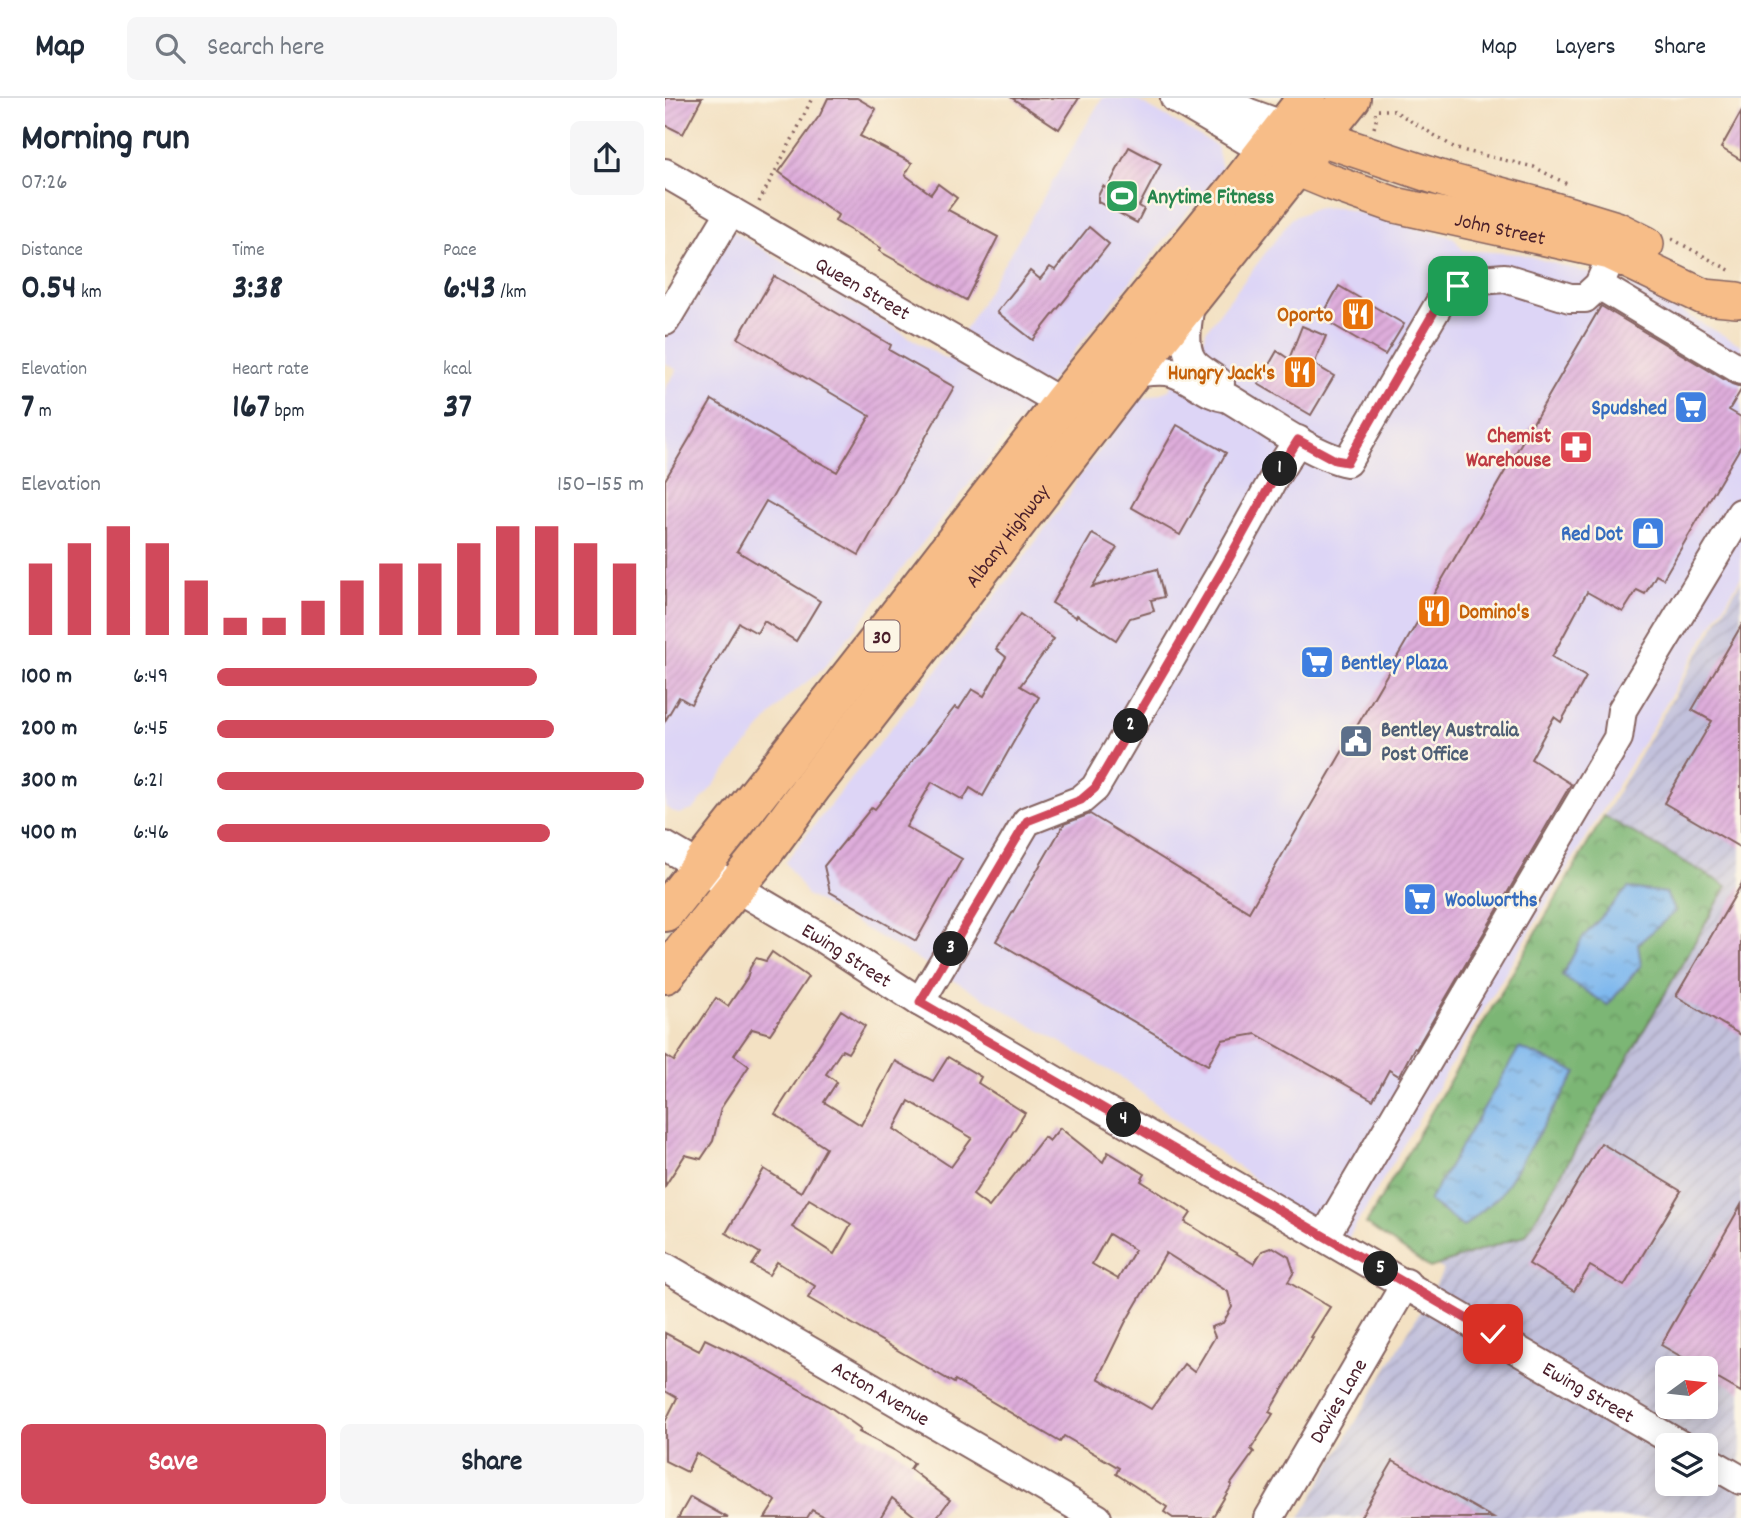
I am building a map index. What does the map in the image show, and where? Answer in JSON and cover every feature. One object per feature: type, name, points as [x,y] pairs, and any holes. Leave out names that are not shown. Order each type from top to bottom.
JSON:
[{"type":"highway","name":"Albany Highway","points":[[665,912],[1062,403],[1238,187],[1294,136],[1363,104]]},
{"type":"highway","name":"Albany Highway","points":[[665,974],[1191,300],[1294,136]]},
{"type":"main road","name":"John Street","points":[[1294,136],[1330,182],[1395,205],[1613,240],[1709,276],[1739,301]]},
{"type":"street","points":[[1175,98],[1294,136]]},
{"type":"street","points":[[1219,98],[1294,136]]},
{"type":"street","name":"Queen Street","points":[[665,173],[1062,403]]},
{"type":"street","points":[[665,321],[740,216]]},
{"type":"street","points":[[1132,373],[1159,370],[1184,377],[1215,396],[1228,398],[1335,460],[1347,462],[1445,293],[1467,281],[1505,278],[1570,298],[1585,298],[1599,285],[1613,240]]},
{"type":"street","points":[[1599,285],[1741,370]]},
{"type":"street","points":[[1191,300],[1186,329],[1192,362],[1219,382],[1228,398]]},
{"type":"street","points":[[920,1002],[1027,821],[1081,800],[1095,788],[1298,440]]},
{"type":"street","points":[[1324,1237],[1618,738],[1622,710],[1741,513]]},
{"type":"street","name":"Ewing Street","points":[[665,846],[822,938],[920,1002],[1660,1433]]},
{"type":"street","name":"Acton Avenue","points":[[665,1266],[1097,1518]]},
{"type":"street","name":"Davies Lane","points":[[1269,1518],[1406,1283]]},
{"type":"street","points":[[1718,1467],[1741,1480]]},
{"type":"path","points":[[740,216],[796,132],[812,98]]},
{"type":"path","points":[[1363,104],[1376,121],[1374,128]]},
{"type":"shaded area","points":[[1102,98],[1133,98],[1217,146],[1222,169],[822,670],[786,698],[693,810],[678,814],[665,807],[665,389],[677,370],[665,363],[665,318],[714,220],[947,360]]},
{"type":"shaded area","name":"Bentley Plaza","points":[[1338,207],[1453,237],[1463,250],[1521,254],[1635,286],[1741,345],[1741,577],[1343,1247],[1122,1078],[807,895],[785,862],[998,593],[1066,500],[1079,477],[1139,401],[1169,390],[1205,337],[1206,331],[1292,218],[1315,208]]},
{"type":"shaded area","points":[[1741,581],[1741,1518],[1300,1518],[1444,1270],[1366,1224]]},
{"type":"green space","points":[[1604,816],[1727,886],[1526,1235],[1430,1268],[1366,1224]]},
{"type":"water","points":[[1628,888],[1666,893],[1675,912],[1638,944],[1641,965],[1608,1005],[1562,976],[1583,937]]},
{"type":"water","points":[[1519,1048],[1577,1072],[1500,1195],[1463,1227],[1429,1201]]},
{"type":"building","points":[[665,98],[702,98],[683,134],[665,125]]},
{"type":"building","points":[[828,98],[857,98],[876,109],[860,136],[912,163],[905,175],[931,194],[938,184],[957,198],[948,210],[998,237],[966,300],[879,251],[881,248],[835,221],[838,215],[779,172],[820,115]]},
{"type":"building","points":[[1012,98],[1079,98],[1059,129]]},
{"type":"building","points":[[1741,112],[1741,160],[1721,148]]},
{"type":"building","points":[[1129,147],[1161,164],[1139,206],[1144,209],[1137,223],[1098,202],[1103,186],[1107,189]]},
{"type":"building","points":[[1089,227],[1109,244],[1033,340],[997,312],[1030,271],[1040,279],[1050,267],[1055,270]]},
{"type":"building","points":[[774,276],[891,345],[889,350],[954,387],[859,555],[766,501],[737,551],[820,601],[796,641],[764,621],[757,633],[739,623],[691,704],[679,697],[665,721],[665,480],[712,400],[837,472],[870,416],[738,338]]},
{"type":"building","points":[[1339,286],[1404,324],[1385,355],[1321,318]]},
{"type":"building","points":[[1601,306],[1741,387],[1729,410],[1741,417],[1741,446],[1663,579],[1656,575],[1645,594],[1637,590],[1623,612],[1587,592],[1552,657],[1586,677],[1561,722],[1554,717],[1531,759],[1571,784],[1399,1076],[1389,1070],[1373,1100],[1256,1034],[1222,1040],[1208,1065],[996,941],[1064,824],[1090,814],[1249,912]]},
{"type":"building","points":[[1302,326],[1326,336],[1314,364],[1334,376],[1311,415],[1258,384],[1277,351],[1289,359]]},
{"type":"building","points":[[1177,425],[1226,453],[1180,535],[1131,507]]},
{"type":"building","points":[[1092,534],[1117,548],[1092,587],[1157,569],[1164,597],[1151,600],[1154,611],[1130,618],[1116,640],[1077,615],[1076,617],[1052,603]]},
{"type":"building","points":[[1020,614],[1054,639],[1020,686],[1039,697],[983,796],[970,788],[963,800],[932,782],[906,827],[962,859],[916,941],[830,892],[824,866],[872,807],[875,809],[955,707],[959,709],[972,689],[984,696],[1006,657],[996,649]]},
{"type":"building","points":[[1741,626],[1741,848],[1664,803],[1712,721],[1692,710]]},
{"type":"building","points":[[1741,885],[1741,1035],[1676,996]]},
{"type":"building","points":[[772,952],[808,977],[770,1034],[752,1029],[734,1055],[749,1066],[721,1108],[713,1141],[701,1159],[685,1155],[665,1186],[665,1055],[674,1061],[716,998],[728,1006],[747,978],[756,958],[766,961]]},
{"type":"building","points":[[841,1010],[865,1026],[848,1053],[842,1050],[826,1074],[837,1082],[824,1102],[861,1125],[895,1061],[933,1081],[948,1057],[981,1077],[978,1083],[1025,1113],[973,1195],[989,1207],[1044,1137],[1049,1141],[1060,1128],[1103,1162],[1108,1152],[1145,1174],[1141,1181],[1191,1213],[1185,1222],[1254,1264],[1262,1251],[1273,1247],[1289,1257],[1294,1272],[1288,1282],[1330,1307],[1269,1412],[1273,1414],[1251,1449],[1254,1452],[1231,1484],[1212,1518],[1173,1518],[1164,1512],[1167,1507],[1116,1474],[1119,1468],[1064,1436],[1060,1442],[808,1298],[815,1286],[777,1262],[769,1275],[752,1265],[760,1253],[726,1233],[764,1169],[801,1192],[826,1148],[775,1114]],"holes":[[[909,1101],[972,1138],[951,1167],[894,1129]],[[809,1199],[851,1224],[834,1254],[792,1227]],[[1109,1234],[1135,1250],[1118,1279],[1092,1264]],[[1166,1253],[1228,1292],[1232,1307],[1223,1323],[1211,1327],[1215,1337],[1194,1372],[1184,1364],[1151,1409],[1098,1378],[1125,1323]]]},
{"type":"building","points":[[1601,1143],[1681,1191],[1624,1286],[1590,1266],[1574,1291],[1529,1264]]},
{"type":"building","points":[[1741,1205],[1741,1392],[1719,1379],[1719,1356],[1680,1356],[1661,1345]]},
{"type":"building","points":[[665,1333],[699,1351],[705,1339],[752,1362],[830,1407],[861,1429],[859,1432],[914,1463],[910,1469],[950,1500],[936,1518],[917,1518],[892,1498],[880,1518],[827,1518],[812,1510],[807,1518],[765,1518],[776,1501],[696,1453],[687,1472],[665,1461],[665,1422],[677,1398],[665,1391]]},
{"type":"building","points":[[1393,1461],[1493,1518],[1360,1518]]},
{"type":"building","points":[[690,1497],[728,1518],[678,1518]]},
{"type":"place","name":"Anytime Fitness","points":[[1122,196]]},
{"type":"place","name":"Oporto","points":[[1358,314]]},
{"type":"place","name":"Hungry Jack's","points":[[1300,372]]},
{"type":"place","name":"Spudshed","points":[[1691,407]]},
{"type":"place","name":"Chemist Warehouse","points":[[1576,447]]},
{"type":"place","name":"Red Dot","points":[[1648,533]]},
{"type":"place","name":"Domino's","points":[[1434,611]]},
{"type":"place","name":"Bentley Plaza","points":[[1317,662]]},
{"type":"place","name":"Bentley Australia Post Office","points":[[1356,741]]},
{"type":"place","name":"Woolworths","points":[[1420,899]]},
{"type":"route","points":[[1458,286],[1445,293],[1347,462],[1335,460],[1298,440],[1095,788],[1081,800],[1027,821],[920,1002],[1493,1334]]}]
